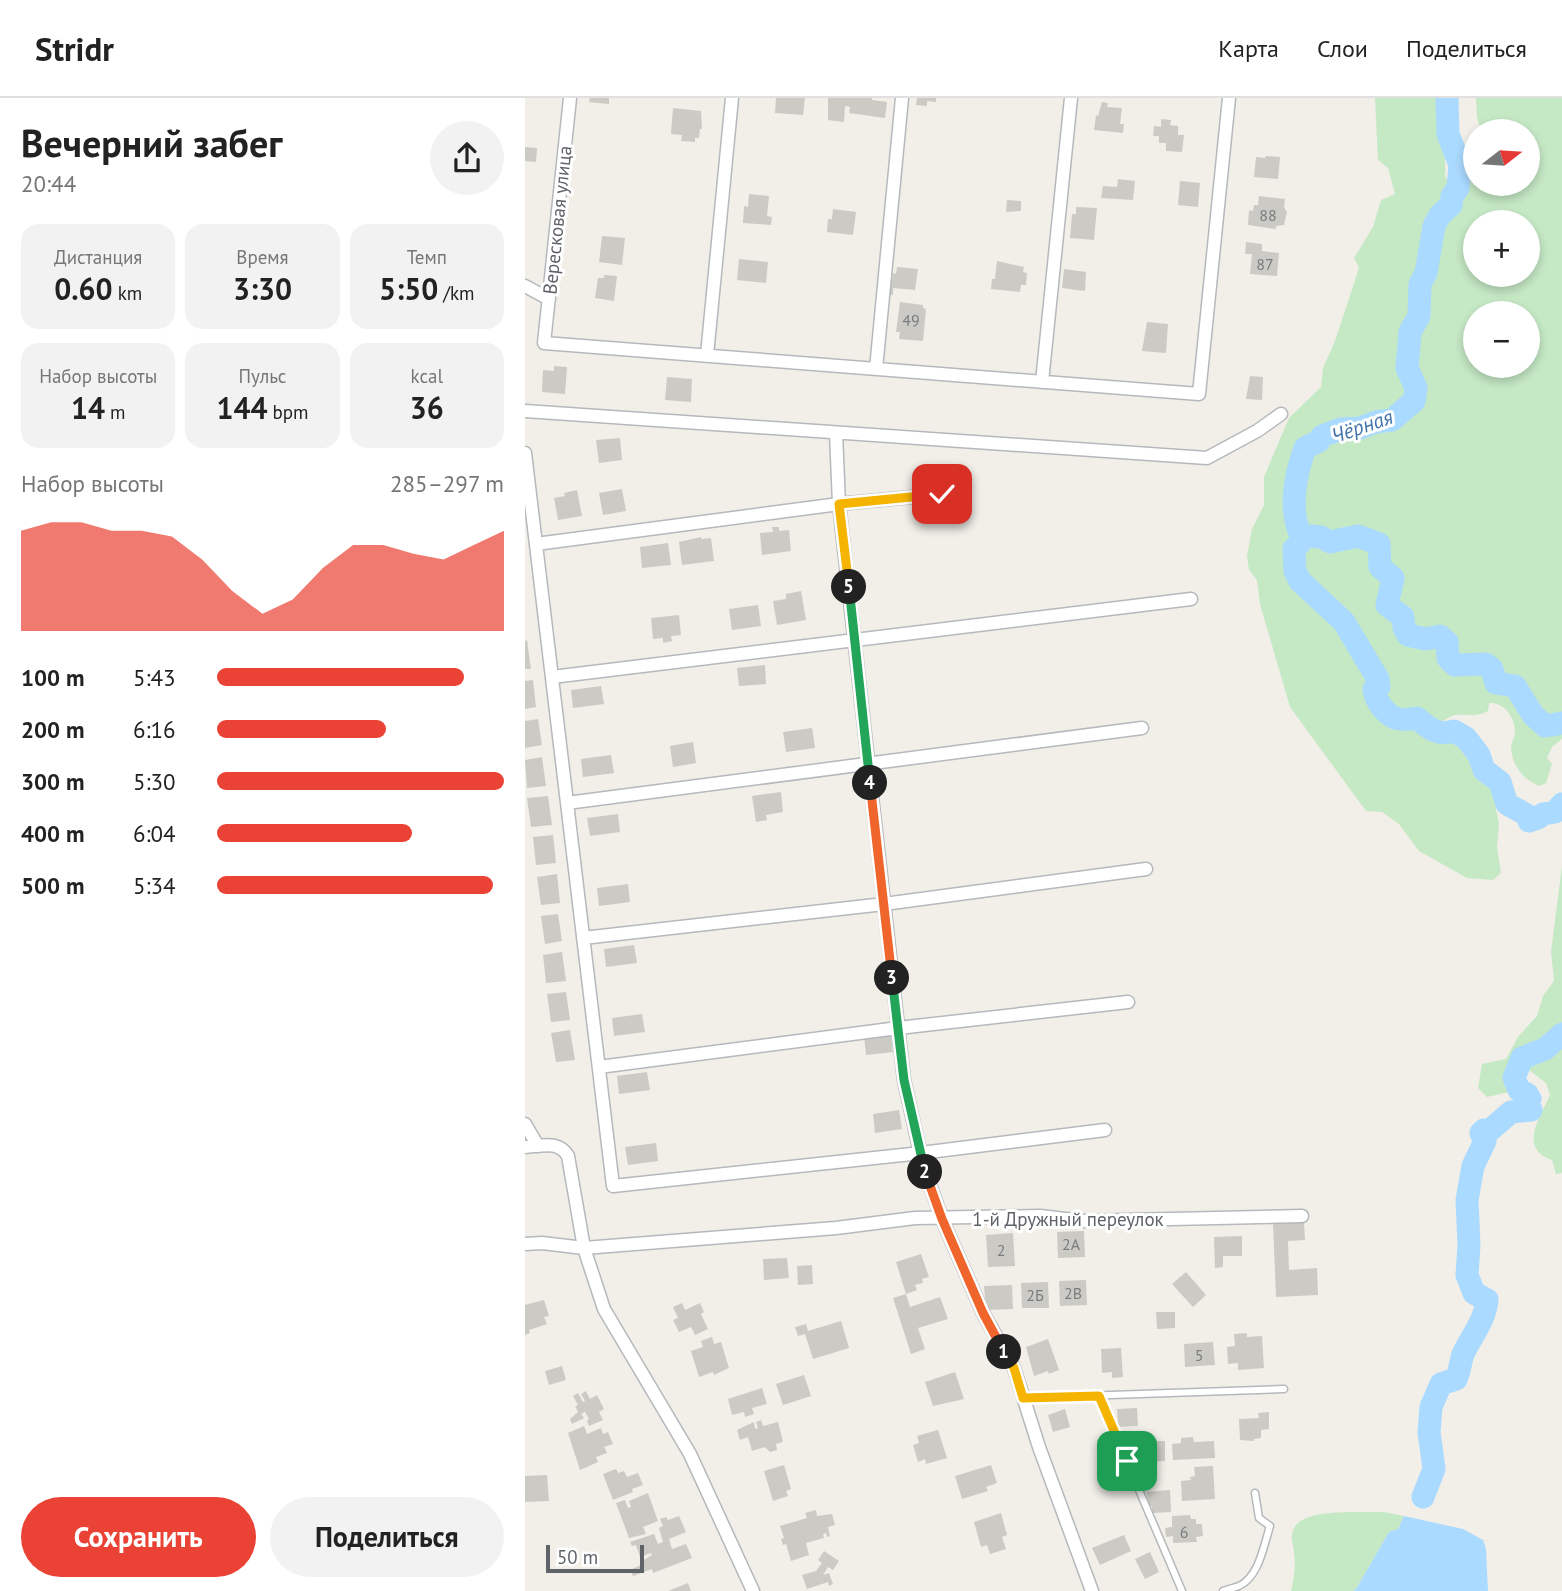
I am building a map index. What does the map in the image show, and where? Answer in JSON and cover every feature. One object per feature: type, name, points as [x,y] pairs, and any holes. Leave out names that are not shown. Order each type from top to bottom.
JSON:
[{"type":"street","name":"Вересковая улица","points":[[570,98],[544,343],[707,355]]},
{"type":"street","points":[[732,98],[707,355],[1199,394],[1229,98]]},
{"type":"street","points":[[876,369],[902,98]]},
{"type":"street","points":[[1042,382],[1070,98]]},
{"type":"street","points":[[525,286],[549,299]]},
{"type":"street","points":[[525,411],[1207,458],[1257,431],[1281,414]]},
{"type":"street","points":[[836,433],[839,504],[904,1080],[927,1178],[942,1219],[983,1313],[1014,1368],[1092,1591]]},
{"type":"street","points":[[525,453],[613,1186],[1105,1130]]},
{"type":"street","points":[[536,544],[839,504],[942,494]]},
{"type":"street","points":[[552,677],[1191,599]]},
{"type":"street","points":[[567,803],[1142,728]]},
{"type":"street","points":[[583,938],[884,904],[1146,869]]},
{"type":"street","points":[[599,1067],[898,1028],[1128,1002]]},
{"type":"street","points":[[525,1124],[532,1147],[558,1146],[565,1149],[584,1248],[604,1309],[690,1454],[753,1591]]},
{"type":"street","name":"1-й Дружный переулок","points":[[525,1244],[542,1243],[584,1248],[836,1228],[915,1218],[1040,1216],[1082,1221],[1302,1216]]},
{"type":"lane","points":[[1023,1398],[1284,1389]]},
{"type":"lane","points":[[1099,1396],[1182,1591]]},
{"type":"lane","points":[[1223,1591],[1248,1581],[1261,1554],[1270,1526],[1259,1518],[1255,1493]]},
{"type":"green space","points":[[1375,98],[1437,98],[1441,113],[1445,177],[1458,188],[1463,187],[1463,196],[1540,196],[1540,119],[1478,119],[1476,98],[1562,98],[1562,739],[1552,747],[1547,758],[1552,764],[1546,783],[1539,786],[1528,780],[1516,766],[1511,748],[1515,732],[1513,721],[1508,712],[1499,705],[1489,703],[1488,711],[1483,713],[1455,715],[1439,722],[1417,719],[1434,731],[1454,731],[1466,738],[1479,755],[1484,770],[1503,787],[1496,809],[1501,873],[1493,880],[1467,878],[1419,851],[1399,824],[1382,812],[1366,811],[1290,707],[1260,604],[1257,580],[1249,570],[1247,556],[1252,529],[1264,505],[1264,477],[1289,418],[1321,387],[1323,368],[1335,341],[1359,268],[1354,258],[1373,227],[1381,200],[1395,194],[1388,168],[1378,160]]},
{"type":"green space","points":[[1562,866],[1562,1173],[1556,1174],[1552,1160],[1541,1155],[1534,1140],[1537,1122],[1550,1095],[1546,1083],[1529,1070],[1514,1078],[1509,1092],[1487,1097],[1478,1088],[1482,1064],[1506,1059],[1518,1037],[1537,1016],[1543,996],[1554,981],[1551,951]]},
{"type":"green space","points":[[1384,1512],[1404,1516],[1398,1529],[1389,1532],[1353,1591],[1291,1591],[1295,1567],[1292,1537],[1294,1527],[1315,1515]]},
{"type":"water","points":[[1404,1516],[1463,1529],[1483,1540],[1486,1549],[1488,1591],[1353,1591],[1389,1532],[1398,1529]]},
{"type":"building","points":[[590,98],[609,98],[609,104],[589,102]]},
{"type":"building","points":[[776,98],[805,98],[803,115],[775,113]]},
{"type":"building","points":[[828,98],[872,98],[887,102],[885,118],[849,113],[850,107],[845,106],[844,122],[828,120]]},
{"type":"building","points":[[917,98],[936,98],[936,102],[927,101],[927,106],[916,105]]},
{"type":"building","points":[[1102,102],[1108,103],[1107,107],[1122,108],[1120,124],[1124,124],[1123,133],[1094,130],[1096,115],[1098,116]]},
{"type":"building","points":[[673,108],[701,111],[702,129],[695,142],[681,141],[682,135],[671,134]]},
{"type":"building","points":[[1161,119],[1171,120],[1170,125],[1178,126],[1178,135],[1184,135],[1182,152],[1166,151],[1166,143],[1159,143],[1159,136],[1153,136],[1154,126],[1161,127]]},
{"type":"building","points":[[525,147],[537,148],[536,162],[525,161]]},
{"type":"building","points":[[1256,157],[1280,157],[1278,179],[1254,177]]},
{"type":"building","points":[[1118,179],[1135,181],[1133,200],[1101,198],[1103,186],[1117,187]]},
{"type":"building","points":[[1180,181],[1200,183],[1198,207],[1178,205]]},
{"type":"building","points":[[749,194],[769,196],[767,216],[772,217],[771,225],[743,223],[744,206],[748,207]]},
{"type":"building","points":[[1259,196],[1285,199],[1284,207],[1287,212],[1284,225],[1276,226],[1276,229],[1248,225],[1249,210],[1253,211],[1254,205],[1258,205]]},
{"type":"building","points":[[1007,200],[1021,201],[1021,211],[1006,212]]},
{"type":"building","points":[[1076,207],[1097,208],[1094,240],[1070,238],[1072,214],[1076,214]]},
{"type":"building","points":[[833,209],[856,212],[853,235],[827,232],[828,219],[832,219]]},
{"type":"building","points":[[602,236],[625,238],[622,265],[599,262]]},
{"type":"building","points":[[1246,242],[1262,244],[1262,251],[1279,253],[1277,276],[1250,274],[1252,254],[1245,254]]},
{"type":"building","points":[[739,259],[768,262],[766,283],[737,280]]},
{"type":"building","points":[[997,261],[1024,267],[1023,272],[1027,273],[1026,285],[1021,285],[1020,292],[991,289]]},
{"type":"building","points":[[897,267],[918,269],[915,290],[893,288],[893,295],[886,294],[887,281],[892,281]]},
{"type":"building","points":[[1064,269],[1086,272],[1085,291],[1062,288]]},
{"type":"building","points":[[604,275],[617,276],[614,301],[595,298],[598,278],[604,278]]},
{"type":"building","points":[[900,302],[923,305],[926,309],[923,341],[899,339],[900,332],[896,332]]},
{"type":"building","points":[[1147,322],[1168,324],[1166,353],[1142,351]]},
{"type":"building","points":[[554,366],[567,367],[565,394],[542,392],[543,370],[554,371]]},
{"type":"building","points":[[1250,376],[1263,377],[1262,400],[1246,399]]},
{"type":"building","points":[[667,377],[692,379],[691,402],[665,400]]},
{"type":"building","points":[[620,438],[622,460],[599,463],[596,440]]},
{"type":"building","points":[[622,489],[626,511],[603,515],[599,493]]},
{"type":"building","points":[[577,490],[582,516],[558,520],[554,498]]},
{"type":"building","points":[[772,527],[779,527],[779,531],[789,530],[791,551],[762,555],[760,533],[773,532]]},
{"type":"building","points":[[701,537],[711,538],[714,561],[682,565],[679,542]]},
{"type":"building","points":[[668,543],[671,565],[642,568],[640,547]]},
{"type":"building","points":[[801,591],[806,620],[777,625],[773,601],[786,599],[786,594]]},
{"type":"building","points":[[758,605],[761,626],[732,630],[729,609]]},
{"type":"building","points":[[679,615],[681,635],[671,636],[672,641],[663,643],[663,638],[653,639],[651,618]]},
{"type":"building","points":[[527,640],[531,669],[525,669]]},
{"type":"building","points":[[765,665],[766,684],[739,686],[737,668]]},
{"type":"building","points":[[533,680],[536,707],[525,709],[525,681]]},
{"type":"building","points":[[601,686],[604,704],[573,708],[571,690]]},
{"type":"building","points":[[538,719],[542,745],[525,748],[525,721]]},
{"type":"building","points":[[812,728],[815,748],[786,752],[783,732]]},
{"type":"building","points":[[693,742],[696,763],[673,767],[670,746]]},
{"type":"building","points":[[611,755],[614,773],[583,777],[581,759]]},
{"type":"building","points":[[542,757],[546,786],[527,788],[525,760]]},
{"type":"building","points":[[781,792],[783,812],[766,815],[767,820],[756,822],[752,796]]},
{"type":"building","points":[[548,796],[552,825],[531,827],[527,798]]},
{"type":"building","points":[[618,814],[620,832],[590,836],[587,818]]},
{"type":"building","points":[[553,835],[556,863],[536,865],[533,837]]},
{"type":"building","points":[[557,874],[560,903],[541,905],[537,877]]},
{"type":"building","points":[[628,884],[630,902],[599,906],[597,888]]},
{"type":"building","points":[[558,914],[562,941],[545,944],[541,916]]},
{"type":"building","points":[[634,945],[637,963],[606,967],[604,949]]},
{"type":"building","points":[[562,952],[566,981],[546,983],[543,955]]},
{"type":"building","points":[[566,992],[570,1020],[551,1022],[547,994]]},
{"type":"building","points":[[642,1014],[645,1032],[614,1036],[612,1018]]},
{"type":"building","points":[[570,1030],[575,1060],[556,1062],[551,1033]]},
{"type":"building","points":[[891,1033],[893,1052],[866,1055],[864,1036]]},
{"type":"building","points":[[647,1072],[650,1090],[619,1094],[617,1076]]},
{"type":"building","points":[[899,1110],[902,1129],[875,1133],[873,1114]]},
{"type":"building","points":[[656,1143],[658,1161],[628,1165],[625,1147]]},
{"type":"building","points":[[1304,1222],[1305,1240],[1288,1241],[1289,1270],[1317,1268],[1318,1295],[1276,1297],[1273,1223]]},
{"type":"building","points":[[1084,1231],[1085,1257],[1058,1258],[1057,1232]]},
{"type":"building","points":[[1013,1233],[1015,1266],[988,1267],[986,1235]]},
{"type":"building","points":[[1242,1236],[1242,1256],[1223,1256],[1223,1267],[1215,1268],[1214,1237]]},
{"type":"building","points":[[921,1254],[929,1277],[922,1279],[923,1283],[915,1285],[917,1290],[906,1294],[896,1262]]},
{"type":"building","points":[[787,1258],[789,1278],[764,1280],[763,1259]]},
{"type":"building","points":[[812,1265],[813,1284],[798,1285],[797,1266]]},
{"type":"building","points":[[1186,1272],[1206,1295],[1193,1307],[1172,1284]]},
{"type":"building","points":[[1086,1280],[1087,1305],[1060,1306],[1059,1281]]},
{"type":"building","points":[[1048,1282],[1049,1308],[1022,1308],[1021,1283]]},
{"type":"building","points":[[1012,1285],[1013,1309],[986,1310],[984,1286]]},
{"type":"building","points":[[906,1294],[910,1307],[940,1297],[948,1319],[918,1328],[925,1349],[911,1354],[893,1298]]},
{"type":"building","points":[[544,1300],[549,1316],[544,1317],[547,1324],[529,1330],[530,1333],[525,1335],[525,1305]]},
{"type":"building","points":[[682,1303],[685,1310],[700,1303],[704,1312],[701,1314],[708,1329],[695,1335],[691,1327],[679,1332],[673,1320],[678,1318],[673,1307]]},
{"type":"building","points":[[1156,1312],[1175,1312],[1175,1328],[1157,1329]]},
{"type":"building","points":[[841,1321],[849,1348],[813,1359],[805,1334],[798,1336],[795,1327],[806,1324],[808,1331]]},
{"type":"building","points":[[1247,1333],[1247,1337],[1262,1336],[1264,1368],[1238,1370],[1238,1363],[1228,1364],[1227,1347],[1235,1346],[1234,1334]]},
{"type":"building","points":[[712,1337],[714,1344],[721,1342],[729,1368],[714,1375],[713,1372],[699,1377],[691,1351],[703,1347],[701,1341]]},
{"type":"building","points":[[1048,1339],[1059,1370],[1034,1376],[1026,1347]]},
{"type":"building","points":[[1213,1342],[1215,1365],[1185,1367],[1184,1344]]},
{"type":"building","points":[[1121,1348],[1123,1377],[1112,1378],[1112,1372],[1102,1373],[1101,1349]]},
{"type":"building","points":[[562,1366],[566,1380],[549,1385],[545,1371]]},
{"type":"building","points":[[955,1372],[964,1399],[933,1406],[925,1382]]},
{"type":"building","points":[[804,1375],[811,1396],[783,1405],[776,1384]]},
{"type":"building","points":[[762,1388],[767,1404],[752,1408],[754,1414],[745,1417],[744,1412],[732,1415],[728,1399]]},
{"type":"building","points":[[586,1391],[590,1399],[597,1395],[604,1409],[599,1412],[603,1420],[589,1426],[585,1412],[581,1414],[584,1418],[572,1424],[570,1419],[578,1412],[573,1396],[578,1393],[583,1402],[585,1401],[581,1394]]},
{"type":"building","points":[[1137,1408],[1138,1426],[1118,1427],[1117,1409]]},
{"type":"building","points":[[1065,1409],[1070,1427],[1053,1432],[1048,1415]]},
{"type":"building","points":[[1269,1412],[1269,1429],[1261,1430],[1261,1438],[1254,1441],[1240,1440],[1239,1419],[1259,1418],[1258,1413]]},
{"type":"building","points":[[761,1420],[763,1426],[778,1422],[783,1442],[776,1444],[777,1450],[770,1452],[765,1447],[752,1451],[748,1437],[740,1440],[737,1430],[754,1422],[755,1429],[758,1428],[756,1422]]},
{"type":"building","points":[[584,1426],[587,1434],[601,1428],[603,1434],[608,1432],[613,1444],[604,1447],[607,1453],[596,1457],[598,1462],[580,1470],[568,1433]]},
{"type":"building","points":[[938,1430],[947,1458],[926,1464],[925,1459],[918,1462],[913,1445],[919,1443],[917,1436]]},
{"type":"building","points":[[1193,1437],[1194,1442],[1214,1441],[1215,1458],[1173,1460],[1172,1444],[1181,1443],[1181,1438]]},
{"type":"building","points":[[1151,1441],[1165,1441],[1165,1461],[1144,1462],[1143,1447],[1151,1447]]},
{"type":"building","points":[[784,1465],[791,1489],[786,1491],[788,1496],[773,1501],[764,1471]]},
{"type":"building","points":[[991,1465],[997,1483],[986,1487],[988,1491],[962,1499],[955,1476]]},
{"type":"building","points":[[1213,1466],[1215,1499],[1182,1501],[1181,1481],[1191,1480],[1190,1477],[1195,1476],[1194,1467]]},
{"type":"building","points":[[616,1469],[618,1473],[624,1471],[627,1477],[638,1473],[643,1485],[613,1500],[603,1474]]},
{"type":"building","points":[[547,1475],[549,1501],[525,1502],[525,1476]]},
{"type":"building","points":[[1170,1490],[1171,1512],[1152,1513],[1152,1506],[1148,1506],[1147,1492]]},
{"type":"building","points":[[648,1493],[658,1521],[643,1527],[646,1534],[629,1538],[616,1503],[625,1500],[628,1508],[631,1507],[629,1501]]},
{"type":"building","points":[[816,1510],[817,1516],[832,1514],[835,1525],[828,1527],[830,1536],[827,1537],[826,1533],[823,1534],[824,1538],[806,1543],[809,1555],[791,1561],[786,1544],[783,1545],[781,1539],[784,1538],[780,1526],[807,1518],[805,1513]]},
{"type":"building","points":[[1001,1513],[1007,1535],[1002,1537],[1006,1549],[990,1554],[987,1545],[981,1547],[974,1522]]},
{"type":"building","points":[[1190,1515],[1191,1519],[1196,1519],[1196,1524],[1202,1524],[1203,1536],[1196,1537],[1197,1542],[1173,1543],[1173,1536],[1166,1537],[1165,1528],[1172,1527],[1172,1516]]},
{"type":"building","points":[[679,1516],[686,1532],[669,1539],[672,1549],[686,1544],[692,1558],[653,1573],[652,1569],[633,1576],[630,1570],[643,1564],[642,1561],[652,1555],[651,1553],[640,1557],[636,1545],[632,1546],[630,1542],[654,1534],[658,1544],[663,1542],[659,1528],[663,1526],[660,1519],[666,1517],[668,1520]]},
{"type":"building","points":[[1124,1535],[1131,1551],[1100,1565],[1092,1548]]},
{"type":"building","points":[[824,1551],[839,1561],[833,1570],[828,1567],[823,1575],[829,1573],[833,1584],[829,1586],[828,1582],[807,1589],[802,1575],[816,1571],[822,1563],[818,1560]]},
{"type":"building","points":[[1150,1552],[1159,1572],[1145,1579],[1135,1559]]},
{"type":"building","points":[[688,1583],[691,1591],[668,1591]]},
{"type":"waterway","name":"Чёрная","points":[[1447,98],[1448,134],[1460,165],[1458,188],[1452,196],[1451,205],[1440,215],[1434,226],[1426,273],[1420,284],[1419,316],[1410,332],[1407,368],[1416,388],[1414,401],[1392,420],[1360,428],[1341,429],[1322,436],[1319,441],[1305,448],[1296,480],[1294,503],[1297,525],[1301,535],[1321,537],[1330,542],[1358,536],[1379,544],[1380,567],[1393,578],[1387,605],[1403,617],[1408,635],[1425,639],[1440,636],[1447,642],[1448,658],[1455,665],[1486,664],[1492,669],[1496,683],[1515,686],[1533,715],[1545,726],[1562,723]]},
{"type":"waterway","points":[[1301,535],[1300,543],[1294,549],[1295,571],[1300,581],[1344,622],[1378,679],[1379,686],[1374,689],[1375,694],[1386,712],[1399,719],[1417,718],[1434,730],[1443,733],[1454,731],[1466,738],[1479,755],[1484,770],[1500,782],[1507,804],[1527,815],[1529,821],[1555,812],[1562,804]]},
{"type":"waterway","points":[[1423,1497],[1434,1469],[1429,1432],[1431,1407],[1441,1384],[1456,1379],[1463,1355],[1486,1307],[1487,1300],[1474,1293],[1467,1275],[1467,1200],[1473,1166],[1485,1141],[1481,1133],[1484,1130],[1489,1131],[1511,1112],[1531,1110],[1528,1102],[1530,1099],[1519,1090],[1514,1078],[1522,1058],[1545,1049],[1562,1034]]},
{"type":"route","points":[[942,494],[839,504],[904,1080],[927,1178],[942,1219],[983,1313],[1014,1368],[1023,1398],[1099,1396],[1127,1461]]}]
